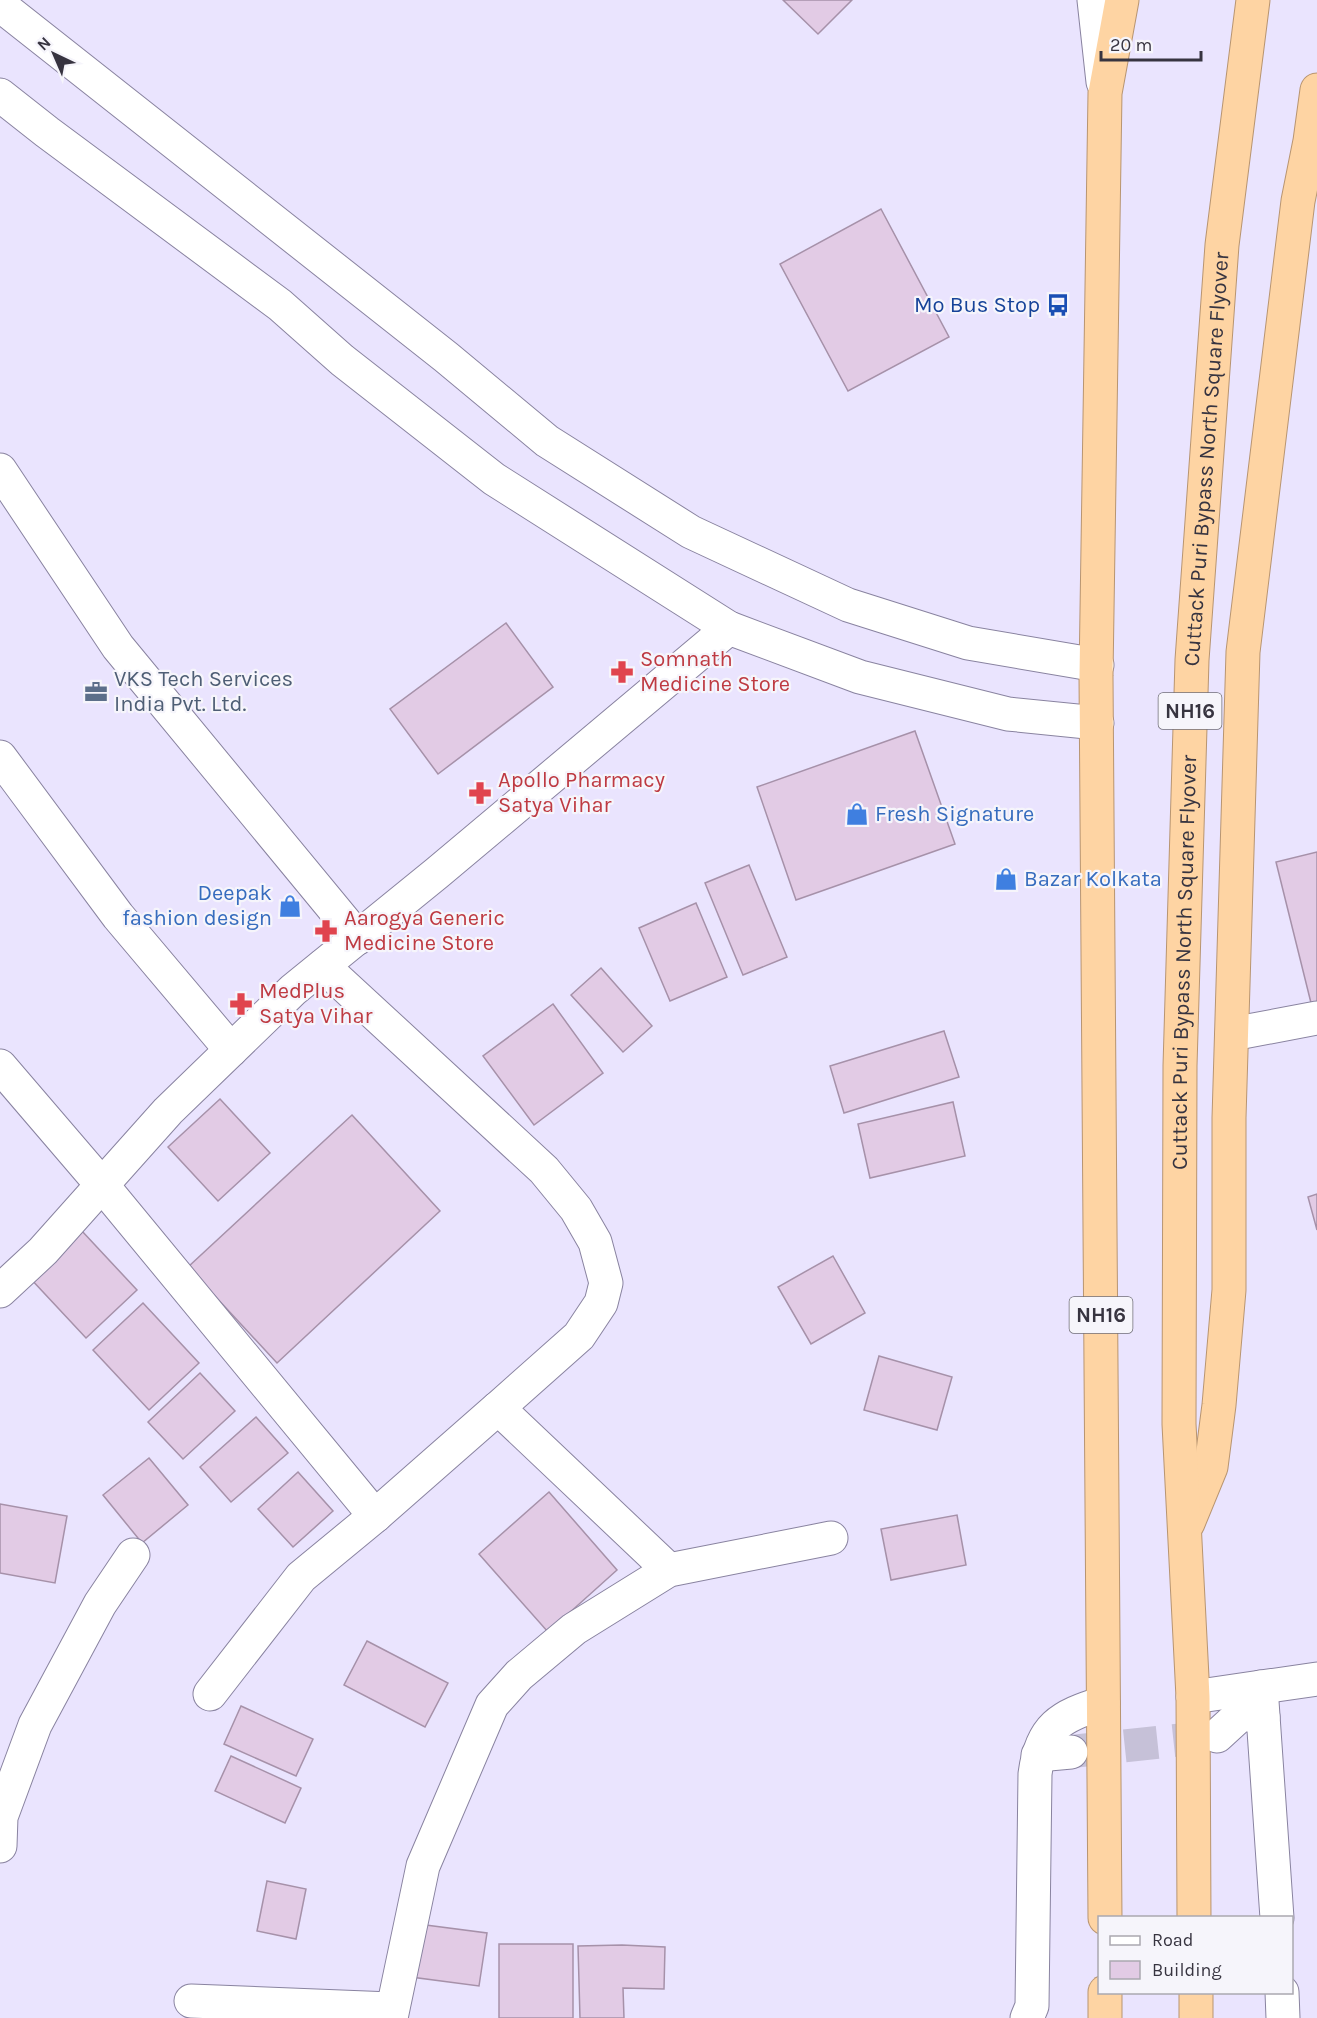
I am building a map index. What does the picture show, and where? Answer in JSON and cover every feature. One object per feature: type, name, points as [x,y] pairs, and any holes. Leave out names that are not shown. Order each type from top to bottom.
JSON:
[{"type":"highway","name":"NH16","points":[[1105,1916],[1096,670],[1104,93],[1122,0]]},
{"type":"highway","name":"Cuttack Puri Bypass North Square Flyover","points":[[1184,1533],[1179,1424],[1180,1066],[1192,660],[1222,245],[1253,0]]},
{"type":"highway","points":[[1184,1533],[1210,1467],[1219,1405],[1229,1290],[1229,1118],[1243,652],[1298,201],[1313,137],[1317,90]]},
{"type":"highway","name":"NH16","points":[[1184,1533],[1193,1697],[1194,1916]]},
{"type":"highway","points":[[1105,1994],[1105,2018]]},
{"type":"highway","points":[[1196,1994],[1196,2018]]},
{"type":"street","points":[[1095,0],[1104,93]]},
{"type":"street","points":[[0,5],[446,357],[547,441],[691,532],[849,605],[968,643],[1096,670]]},
{"type":"street","points":[[0,95],[280,305],[342,360],[494,479],[729,628],[860,677],[1008,714],[1097,718]]},
{"type":"street","points":[[0,470],[118,647],[358,938]]},
{"type":"street","points":[[5,1275],[43,1251],[168,1111],[293,990],[729,628]]},
{"type":"street","points":[[0,757],[118,916],[231,1050]]},
{"type":"street","points":[[210,1694],[301,1577],[375,1516],[579,1336],[601,1303],[606,1282],[595,1242],[576,1209],[544,1170],[323,966]]},
{"type":"street","points":[[1232,1034],[1317,1018]]},
{"type":"street","points":[[0,1066],[102,1185],[375,1516]]},
{"type":"street","points":[[498,1408],[669,1570]]},
{"type":"street","points":[[191,2001],[391,2014],[423,1866],[492,1705],[519,1675],[574,1629],[669,1570],[831,1538]]},
{"type":"street","points":[[0,1826],[35,1725],[100,1604],[133,1555]]},
{"type":"street","points":[[1217,1736],[1241,1714],[1262,1702],[1317,1679]]},
{"type":"street","points":[[1193,1697],[1262,1702]]},
{"type":"street","points":[[1027,2018],[1032,2006],[1035,1774],[1038,1755],[1043,1740],[1065,1718],[1103,1702]]},
{"type":"street","points":[[1262,1702],[1277,1916]]},
{"type":"street","points":[[1038,1755],[1071,1752]]},
{"type":"street","points":[[1282,1994],[1283,2018]]},
{"type":"building","points":[[783,0],[852,0],[818,34]]},
{"type":"building","points":[[881,209],[949,337],[848,391],[780,264]]},
{"type":"building","points":[[506,623],[553,687],[438,774],[390,709]]},
{"type":"building","points":[[915,731],[955,844],[796,900],[757,787]]},
{"type":"building","points":[[1317,852],[1317,1015],[1314,1015],[1276,862]]},
{"type":"building","points":[[749,865],[787,957],[743,975],[705,883]]},
{"type":"building","points":[[696,903],[727,977],[670,1001],[639,928]]},
{"type":"building","points":[[601,968],[652,1026],[623,1052],[571,995]]},
{"type":"building","points":[[553,1004],[603,1073],[534,1125],[483,1056]]},
{"type":"building","points":[[944,1031],[959,1077],[844,1113],[830,1066]]},
{"type":"building","points":[[220,1099],[270,1153],[218,1201],[168,1147]]},
{"type":"building","points":[[953,1102],[965,1156],[870,1178],[858,1124]]},
{"type":"building","points":[[352,1115],[440,1211],[277,1363],[188,1267]]},
{"type":"building","points":[[1317,1194],[1317,1230],[1308,1197]]},
{"type":"building","points":[[81,1230],[137,1290],[86,1338],[30,1278]]},
{"type":"building","points":[[833,1256],[865,1313],[811,1344],[778,1287]]},
{"type":"building","points":[[143,1303],[199,1363],[149,1410],[93,1350]]},
{"type":"building","points":[[879,1356],[952,1377],[937,1430],[864,1410]]},
{"type":"building","points":[[200,1373],[235,1411],[183,1459],[148,1422]]},
{"type":"building","points":[[256,1417],[288,1453],[231,1502],[200,1467]]},
{"type":"building","points":[[149,1458],[188,1505],[142,1543],[103,1495]]},
{"type":"building","points":[[298,1472],[333,1511],[293,1547],[258,1509]]},
{"type":"building","points":[[549,1492],[617,1570],[548,1632],[479,1554]]},
{"type":"building","points":[[0,1504],[67,1516],[55,1583],[0,1573]]},
{"type":"building","points":[[957,1515],[966,1565],[891,1580],[881,1529]]},
{"type":"building","points":[[367,1641],[448,1683],[425,1727],[344,1685]]},
{"type":"building","points":[[241,1706],[313,1739],[296,1776],[224,1744]]},
{"type":"building","points":[[231,1756],[301,1788],[285,1823],[215,1791]]},
{"type":"building","points":[[267,1881],[306,1889],[296,1939],[257,1931]]},
{"type":"building","points":[[418,1924],[487,1933],[479,1986],[411,1977]]},
{"type":"building","points":[[499,1944],[573,1944],[573,2018],[499,2018]]},
{"type":"building","points":[[578,1946],[665,1947],[664,1989],[623,1988],[624,2018],[580,2018]]},
{"type":"tunnel","points":[[1076,1751],[1217,1736]]},
{"type":"place","name":"Mo Bus Stop","points":[[1058,305]]},
{"type":"place","name":"Somnath Medicine Store","points":[[622,672]]},
{"type":"place","name":"VKS Tech Services India Pvt. Ltd.","points":[[96,692]]},
{"type":"place","name":"Apollo Pharmacy Satya Vihar","points":[[480,793]]},
{"type":"place","name":"Fresh Signature","points":[[857,814]]},
{"type":"place","name":"Bazar Kolkata","points":[[1006,879]]},
{"type":"place","name":"Deepak fashion design","points":[[290,906]]},
{"type":"place","name":"Aarogya Generic Medicine Store","points":[[326,931]]},
{"type":"place","name":"MedPlus Satya Vihar","points":[[241,1004]]}]
